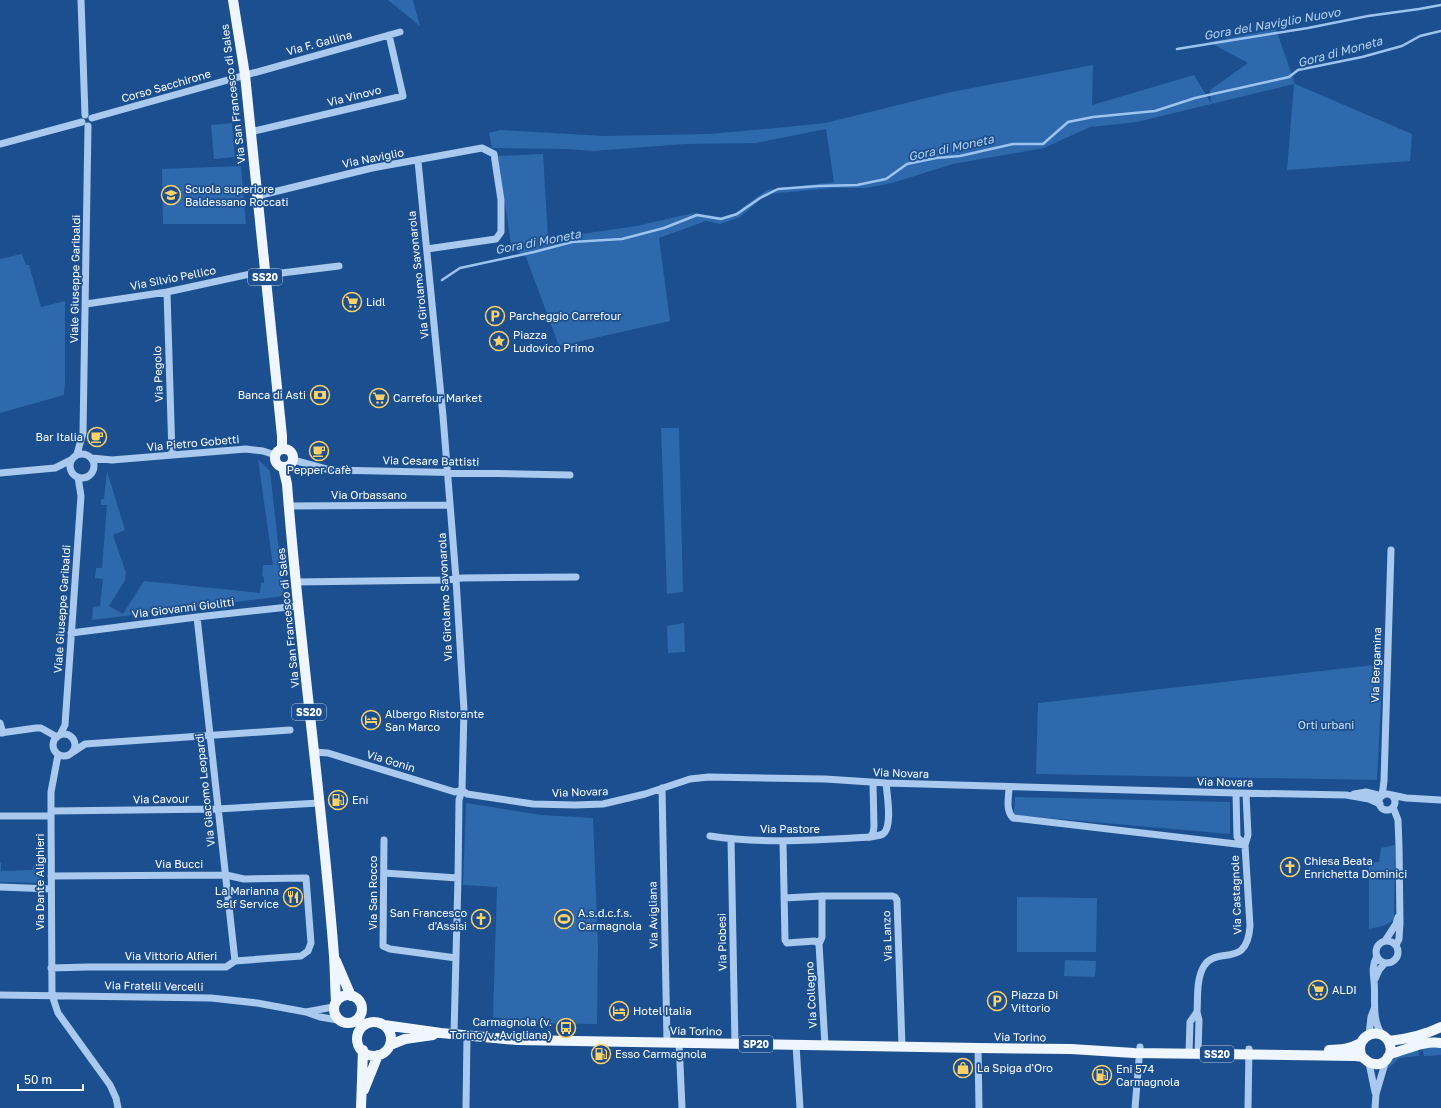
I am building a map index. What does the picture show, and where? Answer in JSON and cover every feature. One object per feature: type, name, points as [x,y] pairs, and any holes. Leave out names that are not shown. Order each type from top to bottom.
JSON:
[{"type":"main road","name":"Via San Francesco di Sales","points":[[233,0],[245,75],[264,273],[282,436],[278,452]]},
{"type":"main road","points":[[287,449],[291,452],[293,460],[290,465],[283,467],[276,461],[278,452],[287,449]]},
{"type":"main road","name":"Via San Francesco di Sales","points":[[283,467],[287,484],[295,582],[319,803],[334,958],[335,1004]]},
{"type":"main road","name":"Via San Francesco di Sales","points":[[334,958],[351,996]]},
{"type":"main road","points":[[358,1035],[335,1016],[335,1004],[342,996],[351,996],[359,1000],[362,1009],[374,1022],[384,1025],[390,1034],[390,1045],[383,1053],[378,1055],[367,1054],[358,1041],[358,1035],[364,1026],[374,1022]]},
{"type":"main road","points":[[343,1022],[356,1021],[359,1018],[362,1009]]},
{"type":"main road","name":"Via Torino","points":[[384,1025],[441,1033],[517,1040],[1071,1049]]},
{"type":"main road","points":[[1369,1035],[1373,1033],[1385,1038],[1418,1036],[1441,1027]]},
{"type":"main road","name":"Via Torino","points":[[390,1045],[405,1039],[441,1033]]},
{"type":"main road","name":"SS20","points":[[1071,1049],[1249,1052],[1336,1050],[1353,1047],[1361,1043],[1369,1035]]},
{"type":"main road","points":[[1385,1038],[1391,1047],[1388,1057]]},
{"type":"main road","name":"SS20","points":[[1249,1052],[1365,1060],[1378,1064],[1388,1057],[1419,1045],[1435,1042],[1441,1043]]},
{"type":"main road","points":[[1361,1043],[1360,1053],[1365,1060]]},
{"type":"main road","points":[[361,1103],[361,1064],[363,1050]]},
{"type":"main road","points":[[361,1103],[378,1055]]},
{"type":"street","name":"Viale Giuseppe Garibaldi","points":[[77,454],[83,433],[86,304],[87,120],[81,0]]},
{"type":"street","name":"Via F. Gallina","points":[[245,75],[400,32]]},
{"type":"street","name":"Via Vinovo","points":[[250,132],[403,96],[389,35]]},
{"type":"street","name":"Corso Sacchirone","points":[[0,144],[245,75]]},
{"type":"street","name":"Via Naviglio","points":[[257,196],[367,170],[482,148],[494,154],[501,200],[501,232],[496,239],[427,249]]},
{"type":"street","name":"Via Girolamo Savonarola","points":[[418,161],[450,505],[464,710],[462,790],[459,800],[454,1034]]},
{"type":"street","name":"Via Silvio Pellico","points":[[86,304],[167,292],[264,273],[339,266]]},
{"type":"street","name":"Via Pegolo","points":[[167,292],[172,455]]},
{"type":"street","name":"Viale Giuseppe Garibaldi","points":[[83,433],[90,456]]},
{"type":"street","name":"Via Pietro Gobetti","points":[[90,456],[112,460],[246,449],[278,452]]},
{"type":"street","points":[[0,473],[54,468],[71,460],[77,454],[90,456],[95,466],[92,473],[86,478],[54,468]]},
{"type":"street","points":[[71,460],[70,467],[75,475]]},
{"type":"street","name":"Via Pietro Gobetti","points":[[94,470],[112,460]]},
{"type":"street","name":"Via Cesare Battisti","points":[[293,460],[330,470],[570,475]]},
{"type":"street","name":"Viale Giuseppe Garibaldi","points":[[75,475],[81,496]]},
{"type":"street","name":"Viale Giuseppe Garibaldi","points":[[58,736],[65,725],[81,496],[86,478]]},
{"type":"street","name":"Via Orbassano","points":[[289,506],[450,505]]},
{"type":"street","name":"Via Bergamina","points":[[1391,550],[1384,781],[1398,820],[1399,828],[1400,913],[1399,939],[1396,945]]},
{"type":"street","points":[[295,582],[576,577]]},
{"type":"street","name":"Via Giovanni Giolitti","points":[[71,633],[298,606]]},
{"type":"street","name":"Via Giacomo Leopardi","points":[[197,617],[235,961]]},
{"type":"street","points":[[0,723],[1,733],[41,728],[58,736]]},
{"type":"street","name":"Viale Giuseppe Garibaldi","points":[[65,725],[72,737]]},
{"type":"street","points":[[85,744],[64,734],[58,736],[53,744],[53,748],[58,755],[66,756],[85,744],[290,730]]},
{"type":"street","points":[[72,737],[76,744],[74,752]]},
{"type":"street","name":"Via Gonin","points":[[314,752],[328,753],[455,792],[462,790]]},
{"type":"street","name":"Via Dante Alighieri","points":[[58,755],[51,792],[52,995],[58,1013],[110,1085],[116,1098],[118,1108]]},
{"type":"street","name":"Via Dante Alighieri","points":[[56,769],[66,756]]},
{"type":"street","name":"Via Novara","points":[[462,790],[467,794],[533,804],[575,805],[609,803],[634,797],[690,779],[709,777],[825,779],[873,783],[1246,794],[1346,795],[1366,792],[1390,799]]},
{"type":"street","points":[[870,837],[873,833],[874,827],[873,783]]},
{"type":"street","name":"Via Pastore","points":[[710,836],[731,839],[783,842],[870,837],[882,834],[886,830],[889,822],[886,783]]},
{"type":"street","points":[[1009,787],[1008,808],[1010,815],[1013,818],[1245,845]]},
{"type":"street","name":"Via Avigliana","points":[[662,788],[667,1042]]},
{"type":"street","name":"Via Castagnole","points":[[1236,793],[1237,837],[1245,845]]},
{"type":"street","name":"Via Castagnole","points":[[1193,1051],[1200,1020],[1197,1012],[1200,975],[1203,967],[1210,960],[1235,954],[1242,950],[1249,937],[1250,926],[1245,845],[1248,835],[1246,794]]},
{"type":"street","name":"Via Novara","points":[[1346,795],[1369,799],[1382,807]]},
{"type":"street","points":[[1399,828],[1394,818],[1382,807],[1380,799],[1406,798],[1441,800]]},
{"type":"street","points":[[1382,807],[1388,810],[1390,799]]},
{"type":"street","name":"Via Cavour","points":[[0,816],[218,809],[319,803]]},
{"type":"street","name":"Via Piobesi","points":[[731,839],[734,1044]]},
{"type":"street","name":"Via San Rocco","points":[[384,840],[383,946],[390,949],[456,958]]},
{"type":"street","points":[[783,842],[785,940],[787,943],[815,941],[819,944]]},
{"type":"street","points":[[384,873],[458,878]]},
{"type":"street","name":"Via Bucci","points":[[51,876],[226,875],[244,879],[306,878]]},
{"type":"street","name":"Via Vittorio Alfieri","points":[[51,968],[226,967],[235,961],[301,956],[308,951],[311,943],[306,878]]},
{"type":"street","points":[[0,887],[51,889]]},
{"type":"street","name":"Via Lanzo","points":[[784,898],[822,896],[895,897],[897,900],[902,1046]]},
{"type":"street","name":"Via Collegno","points":[[822,896],[822,937],[819,944],[824,1045]]},
{"type":"street","name":"Via Bergamina","points":[[1385,941],[1396,924],[1400,913]]},
{"type":"street","points":[[1374,981],[1379,970],[1385,963],[1395,959],[1398,952],[1396,945],[1390,941],[1385,941],[1377,946],[1373,968],[1374,1009],[1378,1029],[1385,1038]]},
{"type":"street","points":[[1376,956],[1385,963]]},
{"type":"street","name":"Via Fratelli Vercelli","points":[[0,995],[211,998],[257,1003],[306,1012],[343,1022]]},
{"type":"street","name":"Via Fratelli Vercelli","points":[[306,1012],[335,1004]]},
{"type":"street","points":[[1369,1035],[1371,1018],[1374,1009]]},
{"type":"street","points":[[466,1108],[467,1035]]},
{"type":"street","points":[[679,1042],[682,1108]]},
{"type":"street","points":[[796,1045],[800,1108]]},
{"type":"street","points":[[978,1048],[979,1108]]},
{"type":"street","points":[[1135,1108],[1140,1050]]},
{"type":"street","points":[[1248,1108],[1249,1052]]},
{"type":"street","points":[[1375,1108],[1376,1094],[1388,1057]]},
{"type":"street","points":[[1365,1060],[1376,1094]]},
{"type":"green space","points":[[388,0],[413,0],[420,26]]},
{"type":"green space","points":[[1276,29],[1295,84],[1412,134],[1410,161],[1287,170],[1294,84],[1137,122],[1090,127],[1044,148],[953,164],[892,183],[866,188],[834,188],[767,194],[740,217],[720,224],[706,221],[659,238],[670,321],[559,346],[526,257],[515,250],[512,251],[498,156],[543,154],[548,239],[636,226],[694,213],[721,217],[735,213],[767,190],[834,182],[826,129],[756,143],[685,144],[593,151],[567,149],[492,148],[489,133],[500,130],[604,136],[709,134],[825,123],[951,92],[1093,65],[1092,105],[1194,75],[1211,103],[1210,90],[1248,63],[1209,42]]},
{"type":"green space","points":[[232,123],[235,157],[214,159],[211,125]]},
{"type":"green space","points":[[241,166],[246,224],[163,224],[162,169]]},
{"type":"green space","points":[[22,254],[26,265],[29,265],[41,307],[65,301],[64,395],[0,413],[0,259]]},
{"type":"green space","points":[[661,428],[679,428],[683,592],[667,594]]},
{"type":"green space","points":[[258,459],[270,471],[284,596],[92,620],[93,607],[100,606],[103,579],[95,578],[96,568],[102,568],[107,505],[101,505],[101,499],[104,499],[107,471],[125,530],[113,535],[126,573],[125,580],[109,606],[123,614],[144,581],[260,593],[261,583],[264,583],[264,577],[262,576],[263,565],[273,565]]},
{"type":"green space","points":[[684,623],[685,652],[668,653],[667,626]]},
{"type":"green space","name":"Orti urbani","points":[[1383,664],[1377,780],[1036,774],[1038,703]]},
{"type":"green space","points":[[1015,797],[1230,802],[1230,834],[1014,815]]},
{"type":"green space","name":"A.s.d.c.f.s. Carmagnola","points":[[466,803],[542,815],[593,818],[598,946],[597,1024],[528,1023],[493,1017],[497,887],[463,885]]},
{"type":"green space","points":[[1395,845],[1394,920],[1383,926],[1369,929],[1369,862],[1379,862],[1381,848]]},
{"type":"green space","points":[[0,863],[1,871],[32,870],[34,865],[44,864],[43,883],[0,882]]},
{"type":"green space","points":[[1017,897],[1097,898],[1096,952],[1017,952]]},
{"type":"green space","points":[[1065,960],[1096,961],[1095,977],[1064,976]]},
{"type":"green space","points":[[1422,1048],[1441,1048],[1441,1055],[1424,1056]]},
{"type":"green space","points":[[1418,1049],[1419,1056],[1399,1058],[1389,1068],[1388,1067],[1397,1057]]},
{"type":"waterway","name":"Gora del Naviglio Nuovo","points":[[1177,49],[1441,5]]},
{"type":"waterway","name":"Gora di Moneta","points":[[442,280],[460,268],[572,242],[622,239],[664,228],[697,215],[721,219],[737,214],[760,198],[778,189],[857,185],[886,179],[907,164],[936,158],[960,156],[1013,144],[1043,144],[1068,122],[1093,117],[1155,111],[1195,98],[1289,77],[1298,70],[1362,57],[1402,46],[1420,36],[1441,31]]},
{"type":"place","name":"Scuola superiore Baldessano Roccati","points":[[171,195]]},
{"type":"place","name":"Lidl","points":[[352,302]]},
{"type":"place","name":"Parcheggio Carrefour","points":[[495,316]]},
{"type":"place","name":"Piazza Ludovico Primo","points":[[499,341]]},
{"type":"place","name":"Banca di Asti","points":[[320,395]]},
{"type":"place","name":"Carrefour Market","points":[[379,398]]},
{"type":"place","name":"Bar Italia","points":[[97,437]]},
{"type":"place","name":"Pepper Cafè","points":[[319,451]]},
{"type":"place","name":"Albergo Ristorante San Marco","points":[[371,720]]},
{"type":"place","name":"Eni","points":[[338,800]]},
{"type":"place","name":"Chiesa Beata Enrichetta Dominici","points":[[1290,867]]},
{"type":"place","name":"La Marianna Self Service","points":[[293,897]]},
{"type":"place","name":"San Francesco d'Assisi","points":[[481,919]]},
{"type":"place","name":"A.s.d.c.f.s. Carmagnola","points":[[564,919]]},
{"type":"place","name":"ALDI","points":[[1318,990]]},
{"type":"place","name":"Piazza Di Vittorio","points":[[997,1001]]},
{"type":"place","name":"Hotel Italia","points":[[619,1011]]},
{"type":"place","name":"Carmagnola (v. Torino/v. Avigliana)","points":[[566,1028]]},
{"type":"place","name":"Esso Carmagnola","points":[[601,1054]]},
{"type":"place","name":"La Spiga d'Oro","points":[[963,1068]]},
{"type":"place","name":"Eni 574 Carmagnola","points":[[1102,1075]]}]
